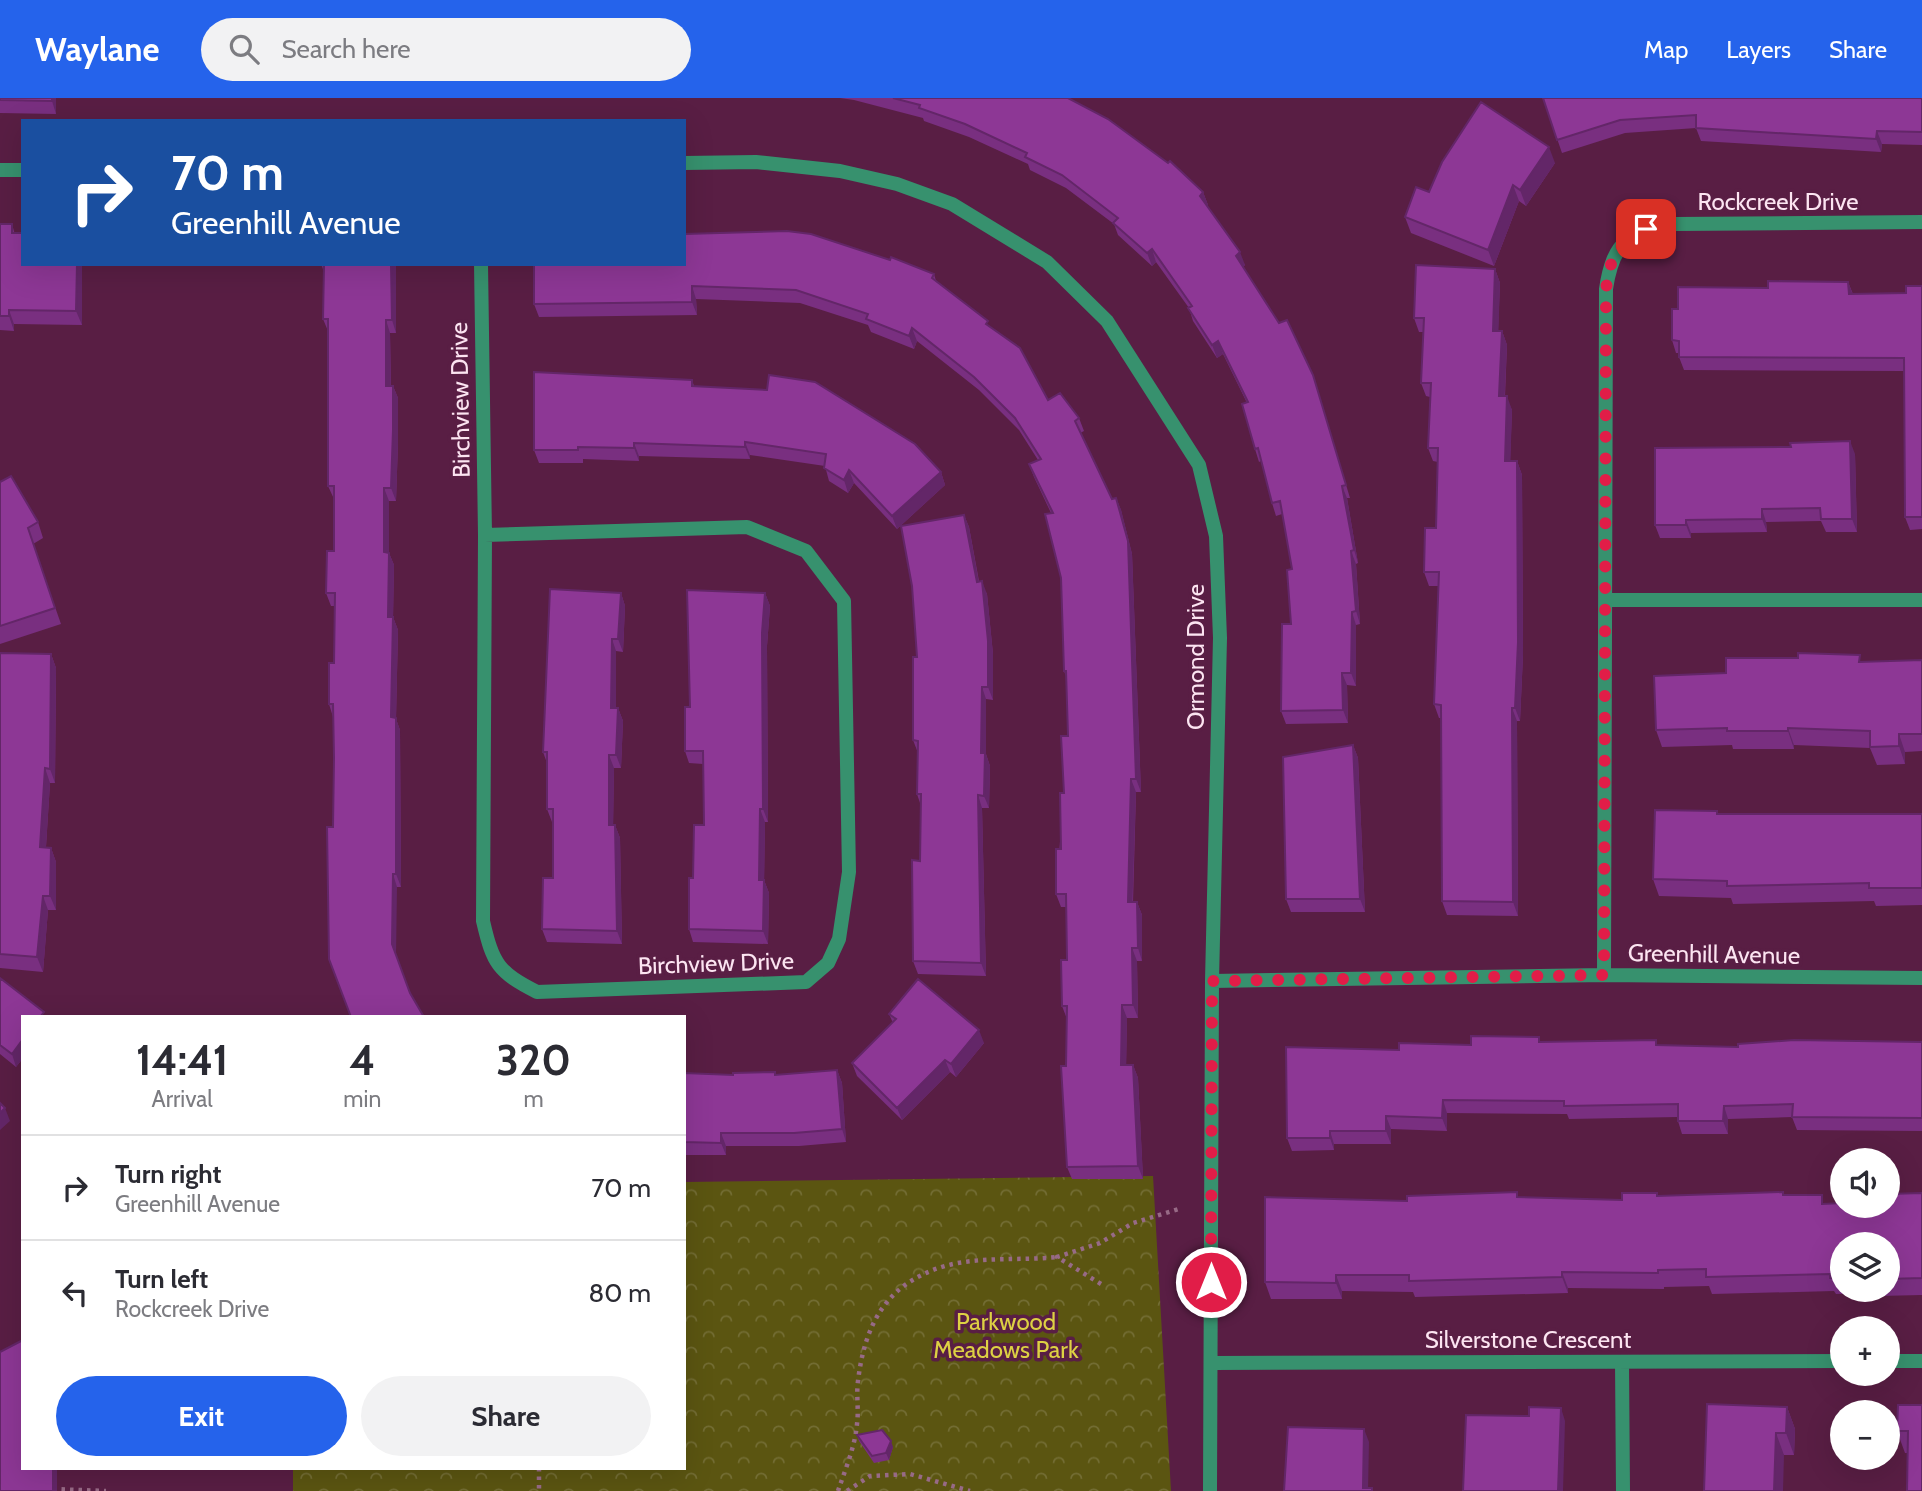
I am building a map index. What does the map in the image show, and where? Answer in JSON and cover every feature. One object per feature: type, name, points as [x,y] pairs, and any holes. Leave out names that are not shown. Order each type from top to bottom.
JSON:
[{"type":"street","name":"Ormond Drive","points":[[686,163],[756,162],[841,171],[897,184],[952,204],[1047,262],[1107,321],[1199,465],[1216,536],[1220,638],[1212,981],[1213,1363],[1210,1491]]},
{"type":"street","points":[[0,170],[21,170]]},
{"type":"street","name":"Rockcreek Drive","points":[[1604,975],[1606,289],[1609,265],[1621,243],[1646,229],[1675,224],[1922,222]]},
{"type":"street","name":"Birchview Drive","points":[[481,266],[485,535],[483,921],[491,956],[511,978],[537,992],[806,982],[828,963],[839,939],[849,873],[844,601],[806,551],[775,536],[747,527],[485,535]]},
{"type":"street","points":[[1607,600],[1922,600]]},
{"type":"street","name":"Greenhill Avenue","points":[[1212,981],[1604,975],[1922,978]]},
{"type":"street","name":"Silverstone Crescent","points":[[1213,1363],[1830,1361]]},
{"type":"street","points":[[1900,1361],[1922,1361]]},
{"type":"street","points":[[1622,1362],[1623,1491]]},
{"type":"path","points":[[838,1491],[857,1425],[858,1383],[863,1355],[873,1320],[889,1297],[916,1277],[947,1266],[1057,1257],[1100,1243],[1133,1223],[1179,1209]]},
{"type":"path","points":[[1057,1257],[1101,1284]]},
{"type":"path","points":[[539,1470],[539,1491]]},
{"type":"path","points":[[847,1491],[870,1476],[910,1474],[970,1491]]},
{"type":"path","points":[[51,1489],[104,1490]]},
{"type":"green space","name":"Parkwood Meadows Park","points":[[1153,1176],[1171,1491],[293,1491],[293,1470],[686,1470],[686,1182]]},
{"type":"building","points":[[52,98],[52,101],[0,100]]},
{"type":"building","points":[[893,98],[1068,98],[1108,119],[1168,163],[1170,161],[1203,192],[1200,196],[1240,252],[1236,256],[1279,323],[1287,320],[1313,375],[1346,485],[1342,486],[1354,550],[1351,551],[1356,611],[1352,612],[1351,673],[1342,673],[1343,710],[1281,711],[1282,624],[1291,624],[1287,570],[1292,569],[1280,501],[1272,503],[1258,448],[1255,449],[1242,404],[1248,402],[1218,341],[1212,345],[1188,308],[1192,306],[1152,249],[1147,253],[1113,223],[1118,218],[1062,175],[1025,157],[1027,153],[965,124],[919,108],[920,105]]},
{"type":"building","points":[[1543,98],[1922,98],[1922,132],[1877,131],[1876,139],[1696,128],[1696,115],[1620,120],[1557,140]]},
{"type":"building","points":[[1481,102],[1549,147],[1520,190],[1513,185],[1488,250],[1405,217],[1416,187],[1429,192],[1442,162]]},
{"type":"building","points":[[0,224],[12,224],[12,233],[21,233],[21,266],[77,266],[76,311],[9,310],[9,316],[0,316]]},
{"type":"building","points":[[787,231],[811,234],[890,260],[891,257],[934,274],[932,278],[988,321],[986,324],[1020,348],[1048,400],[1060,393],[1079,418],[1075,421],[1112,499],[1116,498],[1128,541],[1136,779],[1131,779],[1128,902],[1137,902],[1138,948],[1132,948],[1133,1005],[1122,1005],[1121,1065],[1133,1065],[1138,1166],[1067,1167],[1061,1066],[1066,1066],[1067,1006],[1062,1006],[1061,960],[1067,960],[1066,894],[1056,894],[1056,849],[1061,849],[1060,793],[1064,793],[1061,736],[1068,736],[1066,671],[1061,578],[1045,514],[1053,513],[1029,464],[1041,459],[1015,418],[974,377],[912,328],[909,336],[866,319],[868,314],[796,290],[692,286],[692,302],[534,304],[534,266],[686,266],[686,234]]},
{"type":"building","points":[[1416,265],[1495,269],[1493,331],[1502,331],[1499,396],[1507,396],[1505,461],[1517,461],[1518,642],[1515,708],[1512,708],[1513,902],[1442,901],[1441,705],[1434,704],[1439,572],[1424,572],[1425,528],[1436,528],[1438,448],[1428,448],[1431,383],[1421,383],[1424,318],[1414,318]]},
{"type":"building","points":[[324,266],[391,266],[392,320],[386,320],[386,386],[393,386],[393,430],[391,488],[384,488],[384,552],[389,553],[388,617],[393,617],[391,717],[396,718],[396,874],[393,874],[392,944],[410,993],[423,1015],[350,1015],[329,959],[327,827],[333,827],[334,758],[333,704],[329,704],[329,663],[334,663],[335,593],[326,593],[327,551],[334,551],[334,486],[328,486],[328,319],[323,319]]},
{"type":"building","points":[[1768,281],[1848,282],[1849,294],[1906,293],[1906,286],[1922,286],[1922,517],[1905,517],[1904,358],[1679,357],[1679,341],[1672,340],[1672,309],[1678,309],[1678,287],[1768,288]]},
{"type":"building","points":[[534,372],[692,380],[692,386],[767,390],[769,375],[815,382],[915,444],[941,472],[892,516],[849,470],[844,480],[824,468],[826,454],[745,442],[745,447],[634,443],[634,448],[578,447],[578,450],[534,450]]},
{"type":"building","points":[[1850,441],[1852,519],[1821,519],[1820,508],[1762,509],[1762,519],[1686,520],[1686,525],[1655,525],[1655,448],[1791,447],[1790,443]]},
{"type":"building","points":[[11,476],[38,522],[28,528],[55,608],[0,626],[0,482]]},
{"type":"building","points":[[964,515],[977,582],[982,581],[988,641],[988,687],[982,687],[981,753],[985,753],[984,796],[978,795],[981,963],[913,961],[912,860],[920,861],[921,794],[917,794],[918,741],[913,740],[913,657],[917,657],[912,586],[901,526]]},
{"type":"building","points":[[550,589],[621,593],[618,639],[612,639],[611,708],[618,708],[616,755],[609,755],[609,825],[615,825],[617,931],[542,929],[543,878],[553,878],[553,809],[547,809],[547,752],[543,752]]},
{"type":"building","points":[[687,590],[765,593],[762,633],[763,809],[760,809],[759,880],[764,880],[763,931],[689,929],[689,878],[693,878],[694,825],[704,825],[703,751],[685,751],[685,707],[690,707]]},
{"type":"building","points":[[0,653],[51,654],[50,769],[45,768],[40,847],[51,848],[50,896],[43,896],[37,957],[0,954]]},
{"type":"building","points":[[1798,653],[1860,655],[1859,662],[1922,660],[1922,734],[1899,734],[1899,746],[1870,747],[1870,731],[1788,728],[1788,731],[1727,731],[1727,728],[1656,730],[1654,676],[1726,673],[1726,658],[1798,658]]},
{"type":"building","points":[[1353,745],[1360,899],[1286,899],[1283,757]]},
{"type":"building","points":[[1655,810],[1717,811],[1717,814],[1922,814],[1922,888],[1869,888],[1869,883],[1727,886],[1727,881],[1653,879]]},
{"type":"building","points":[[0,978],[44,1012],[42,1015],[21,1015],[21,1042],[12,1054],[0,1045]]},
{"type":"building","points":[[918,979],[979,1030],[951,1064],[945,1060],[897,1108],[852,1063],[896,1019],[889,1014]]},
{"type":"building","points":[[1471,1036],[1539,1037],[1539,1042],[1656,1040],[1656,1045],[1738,1047],[1738,1044],[1794,1040],[1922,1042],[1922,1118],[1792,1117],[1793,1104],[1724,1106],[1723,1121],[1678,1121],[1678,1104],[1564,1106],[1564,1101],[1443,1100],[1442,1118],[1386,1116],[1386,1131],[1330,1131],[1330,1138],[1287,1138],[1286,1047],[1399,1050],[1399,1043],[1471,1045]]},
{"type":"building","points":[[837,1070],[842,1129],[794,1133],[721,1133],[721,1143],[686,1142],[686,1073],[733,1075],[775,1072],[775,1075]]},
{"type":"building","points":[[1517,1192],[1517,1197],[1622,1200],[1622,1193],[1657,1193],[1657,1196],[1783,1192],[1783,1195],[1822,1195],[1822,1204],[1830,1204],[1830,1218],[1900,1218],[1900,1194],[1922,1193],[1922,1278],[1900,1279],[1900,1232],[1830,1232],[1830,1274],[1706,1277],[1706,1269],[1658,1270],[1658,1273],[1562,1272],[1562,1277],[1409,1281],[1409,1275],[1336,1275],[1336,1283],[1265,1282],[1265,1197],[1407,1201],[1407,1196]]},
{"type":"building","points":[[21,1341],[21,1470],[53,1470],[53,1491],[0,1491],[0,1352]]},
{"type":"building","points":[[1707,1404],[1787,1407],[1786,1433],[1776,1433],[1774,1491],[1704,1491]]},
{"type":"building","points":[[1900,1405],[1922,1405],[1922,1491],[1907,1491],[1908,1431],[1900,1431]]},
{"type":"building","points":[[1529,1407],[1561,1408],[1558,1491],[1463,1491],[1466,1415],[1529,1416]]},
{"type":"building","points":[[1288,1427],[1364,1429],[1363,1488],[1372,1488],[1372,1491],[1284,1491]]},
{"type":"building","points":[[882,1430],[891,1441],[886,1453],[872,1456],[857,1435]]},
{"type":"route","points":[[1211,1282],[1212,981],[1604,975],[1606,289],[1609,265],[1621,243],[1646,229]]}]
